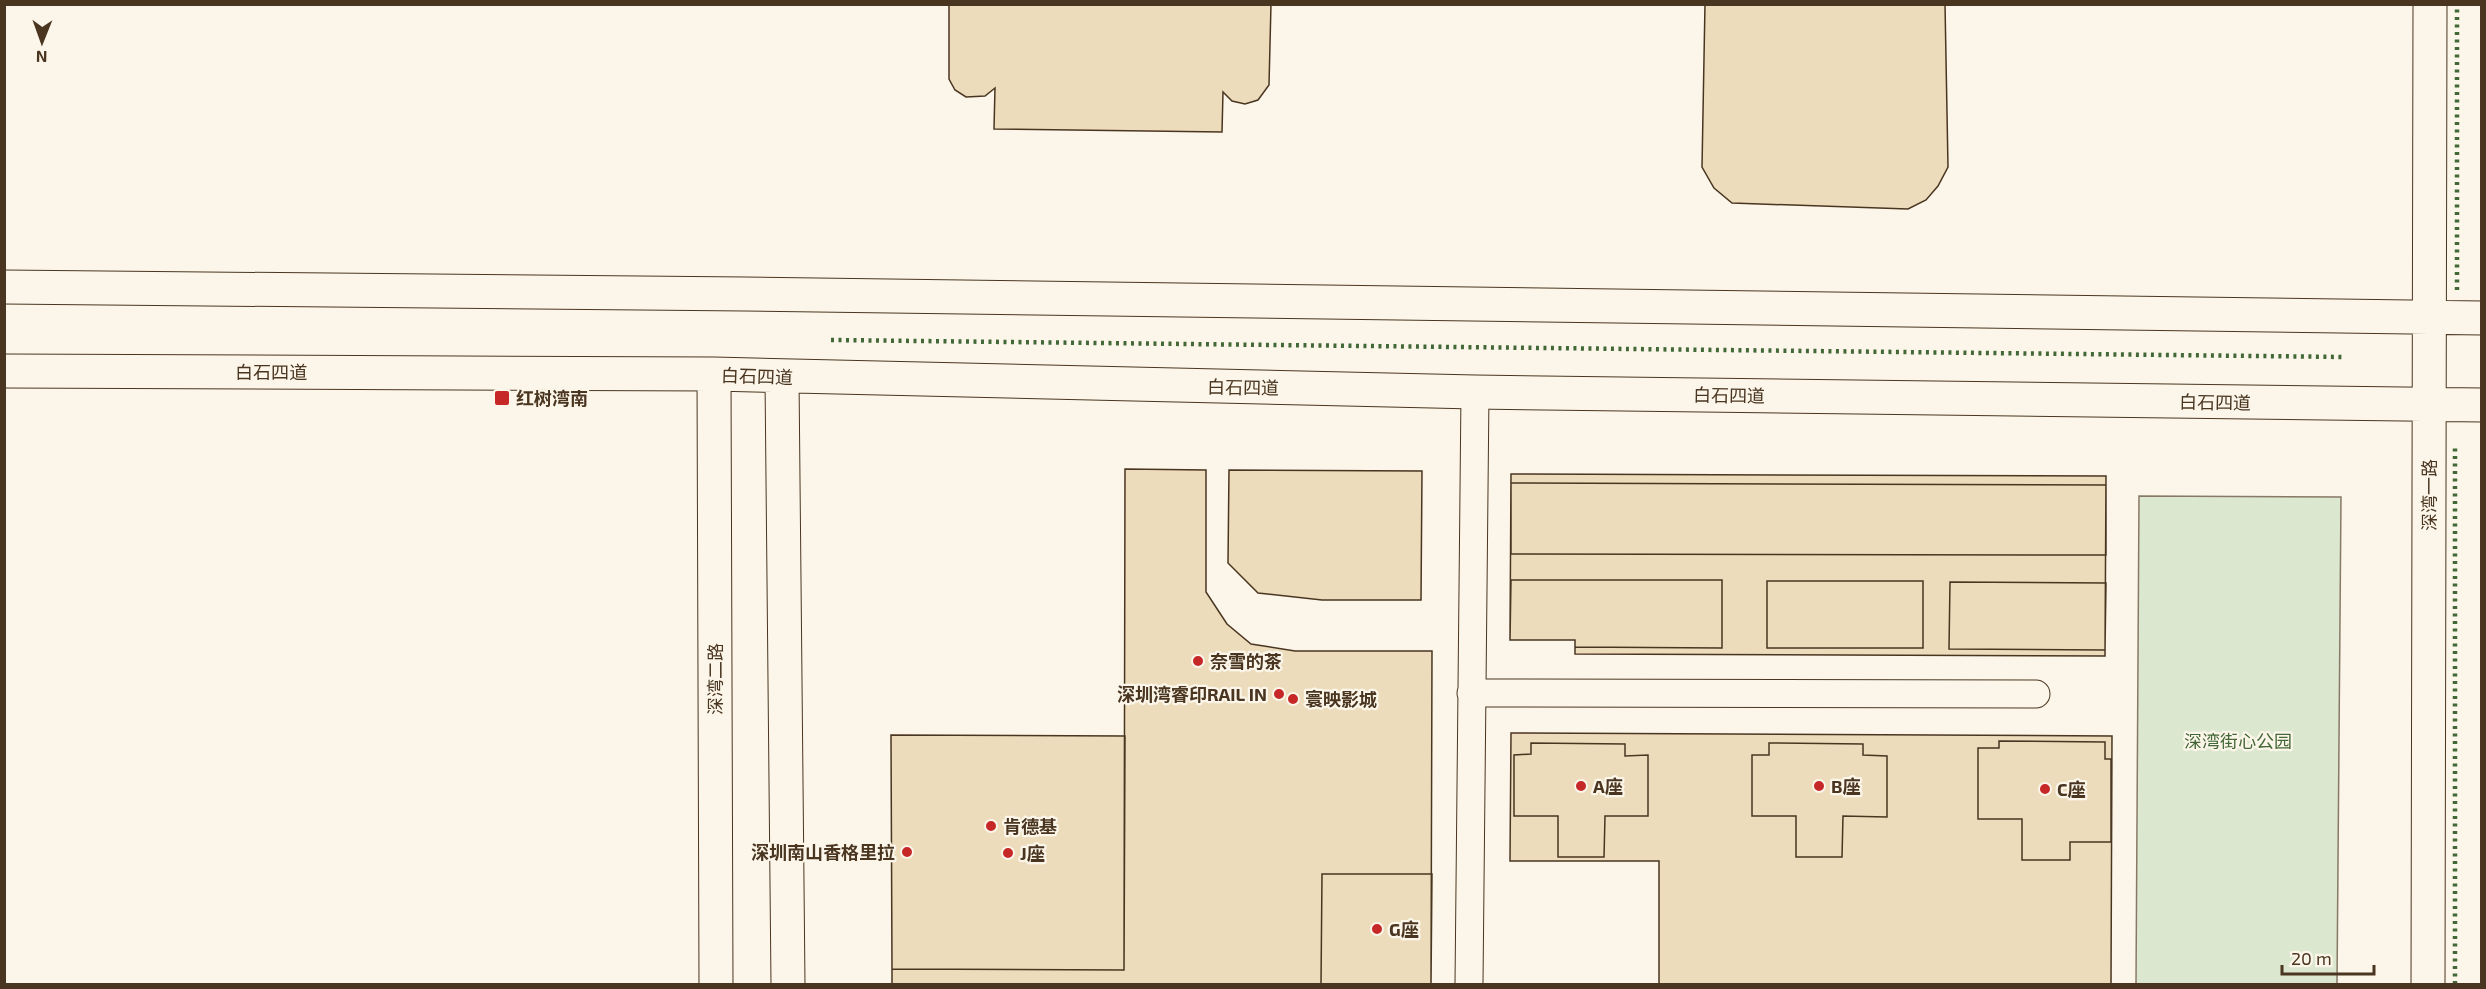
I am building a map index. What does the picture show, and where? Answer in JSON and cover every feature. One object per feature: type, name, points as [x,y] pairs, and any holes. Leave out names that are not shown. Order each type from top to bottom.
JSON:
[{"type":"street","name":"深湾一路","points":[[2428,984],[2430,4]]},
{"type":"street","points":[[4,287],[745,294],[2481,318]]},
{"type":"street","name":"白石四道","points":[[4,371],[714,374],[782,378],[1475,392],[2481,405]]},
{"type":"street","name":"深湾二路","points":[[714,374],[716,984]]},
{"type":"street","points":[[782,378],[788,984]]},
{"type":"street","points":[[1469,984],[1475,392]]},
{"type":"street","points":[[1471,693],[2036,694]]},
{"type":"green space","name":"深湾街心公园","points":[[2139,496],[2341,497],[2337,984],[2136,984]]},
{"type":"building","points":[[949,4],[1271,4],[1269,85],[1258,100],[1245,104],[1232,101],[1223,92],[1222,132],[994,129],[995,88],[985,96],[966,97],[955,90],[949,79]]},
{"type":"building","points":[[1705,4],[1945,4],[1948,167],[1938,186],[1926,200],[1908,209],[1732,203],[1714,188],[1702,167]]},
{"type":"building","name":"深圳湾睿印RAIL IN","points":[[1125,469],[1206,470],[1206,592],[1227,624],[1251,644],[1295,651],[1432,651],[1431,984],[892,984],[892,969],[1124,970]]},
{"type":"building","points":[[1229,470],[1422,471],[1421,600],[1322,600],[1258,593],[1228,563]]},
{"type":"building","points":[[1511,474],[2106,476],[2105,656],[1575,654],[1575,640],[1510,640]]},
{"type":"building","points":[[1511,483],[2106,485],[2106,555],[1511,554]]},
{"type":"building","points":[[1511,580],[1722,580],[1722,648],[1575,647],[1575,640],[1510,640]]},
{"type":"building","points":[[1767,581],[1923,581],[1923,648],[1767,648]]},
{"type":"building","points":[[1950,582],[2106,583],[2105,650],[1949,649]]},
{"type":"building","points":[[1511,733],[2112,736],[2111,984],[1659,984],[1659,861],[1510,861]]},
{"type":"building","name":"J座","points":[[891,735],[1125,736],[1124,970],[892,969]]},
{"type":"building","name":"C座","points":[[1999,741],[2105,742],[2105,759],[2111,759],[2111,842],[2070,842],[2070,860],[2022,860],[2022,819],[1978,819],[1978,748],[1999,748]]},
{"type":"building","name":"A座","points":[[1531,743],[1625,744],[1625,756],[1648,755],[1648,816],[1605,816],[1604,857],[1558,857],[1558,816],[1514,816],[1514,755],[1531,754]]},
{"type":"building","name":"B座","points":[[1769,743],[1863,744],[1863,755],[1887,756],[1887,817],[1843,816],[1842,857],[1796,857],[1796,816],[1752,816],[1752,755],[1769,755]]},
{"type":"building","name":"G座","points":[[1322,874],[1432,874],[1431,984],[1321,984]]},
{"type":"hedge","points":[[2457,4],[2457,290]]},
{"type":"hedge","points":[[831,340],[2345,357]]},
{"type":"hedge","points":[[2455,448],[2455,984]]},
{"type":"place","name":"红树湾南","points":[[502,398]]},
{"type":"place","name":"奈雪的茶","points":[[1198,661]]},
{"type":"place","name":"深圳湾睿印RAIL IN","points":[[1279,694]]},
{"type":"place","name":"寰映影城","points":[[1293,699]]},
{"type":"place","name":"A座","points":[[1581,786]]},
{"type":"place","name":"B座","points":[[1819,786]]},
{"type":"place","name":"C座","points":[[2045,789]]},
{"type":"place","name":"肯德基","points":[[991,826]]},
{"type":"place","name":"深圳南山香格里拉","points":[[907,852]]},
{"type":"place","name":"J座","points":[[1008,853]]},
{"type":"place","name":"G座","points":[[1377,929]]}]
